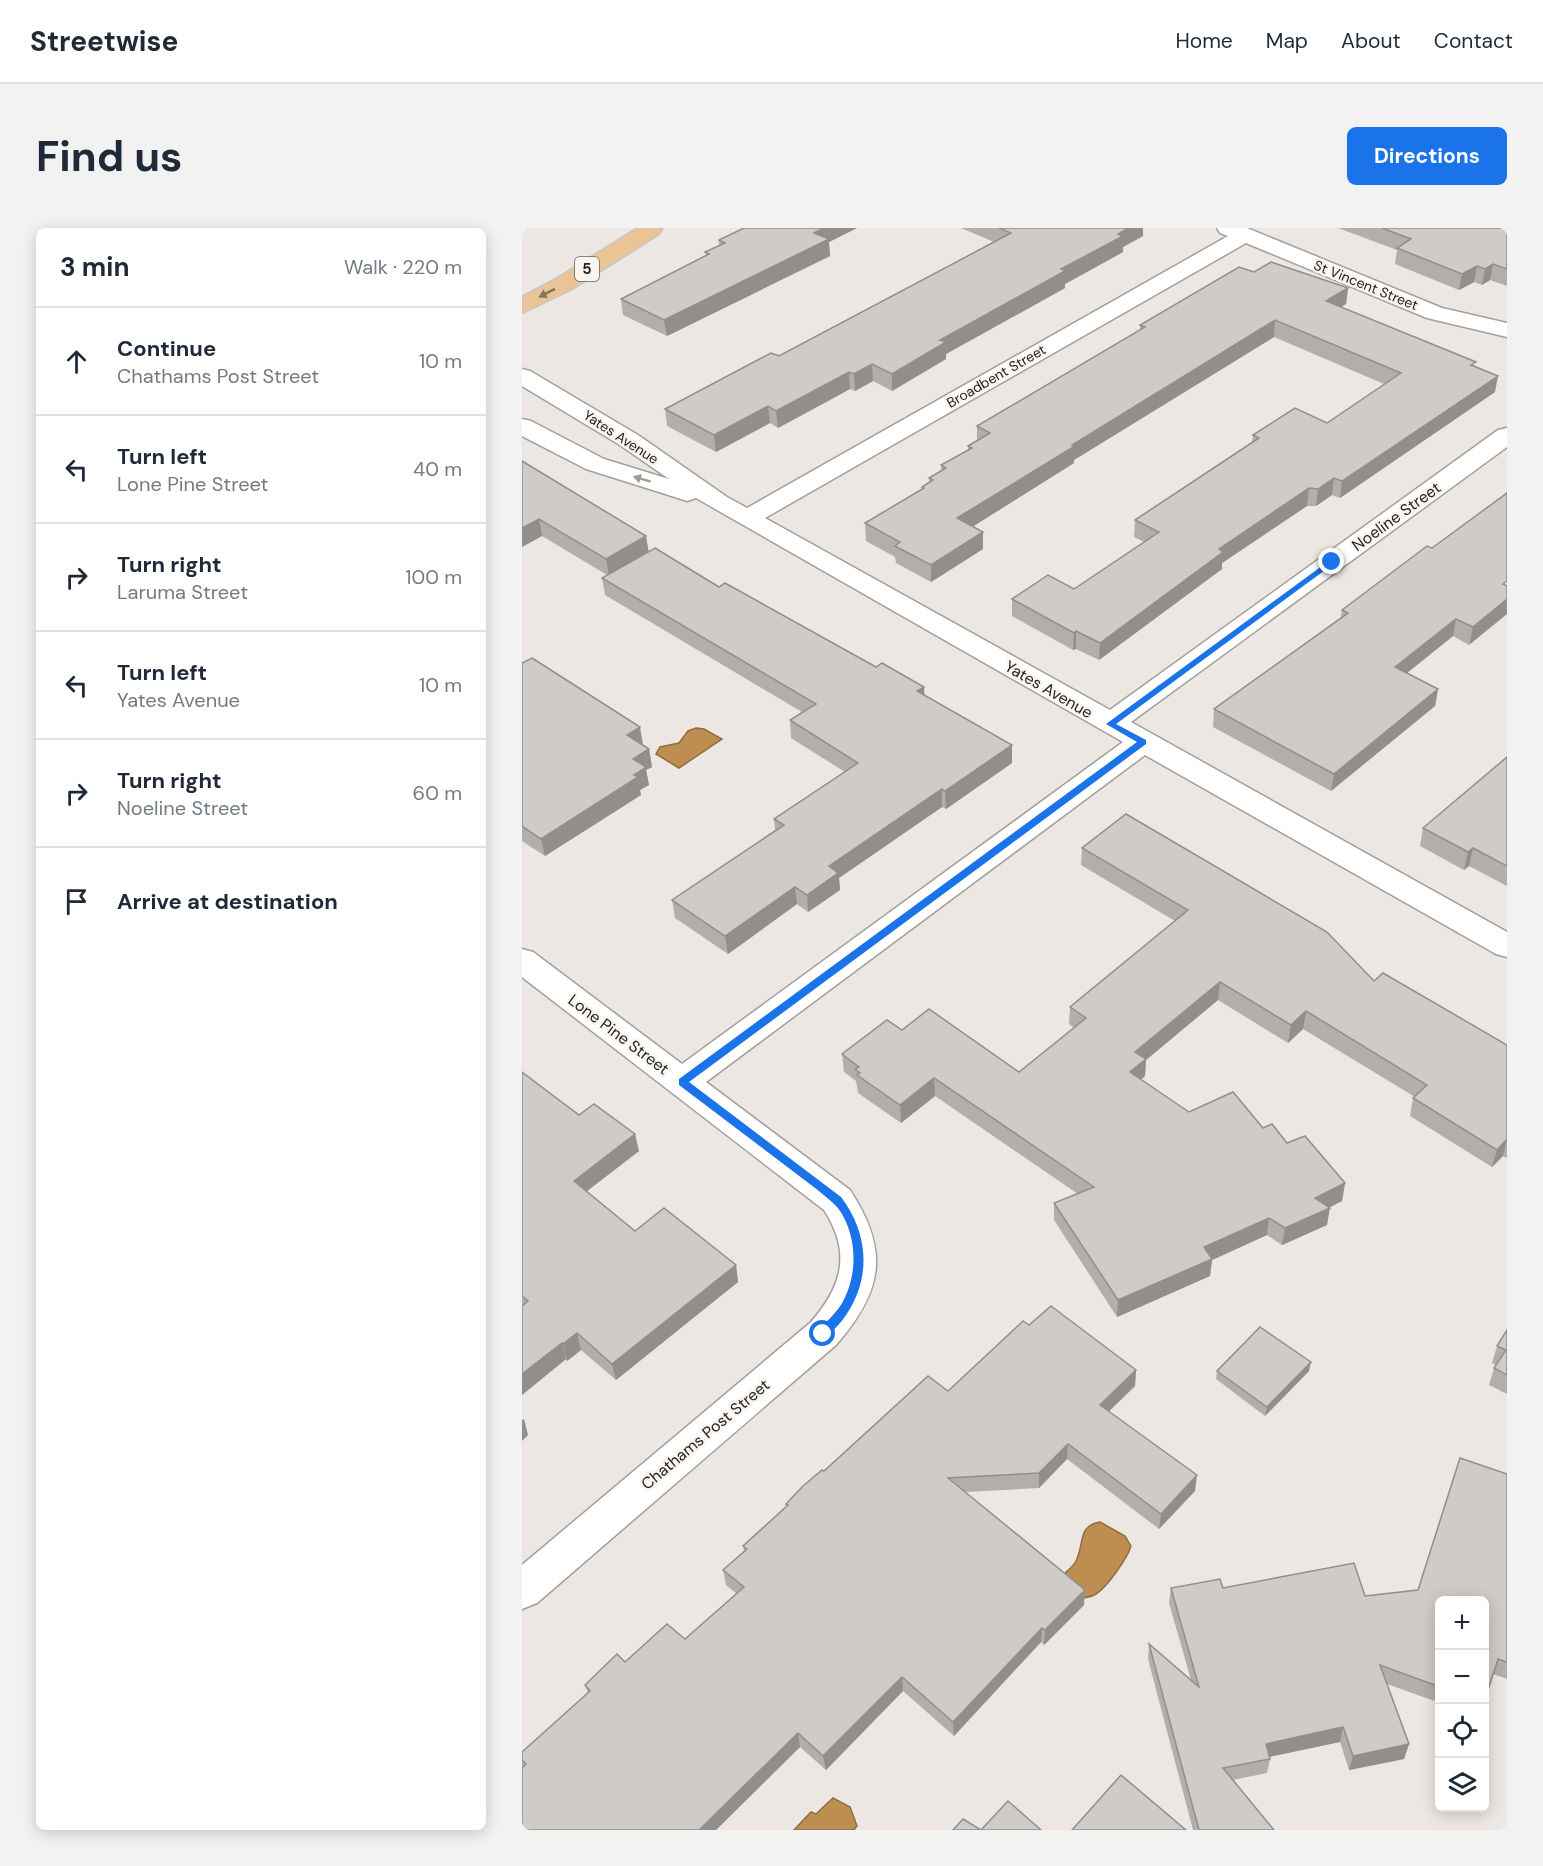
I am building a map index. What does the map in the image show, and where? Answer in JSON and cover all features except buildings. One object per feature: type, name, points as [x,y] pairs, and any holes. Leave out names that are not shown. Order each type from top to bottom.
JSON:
[{"type":"highway","name":"5","points":[[539,273],[652,229]]},
{"type":"highway","name":"5","points":[[522,306],[564,284],[652,229]]},
{"type":"street","name":"St Vincent Street","points":[[1237,232],[1435,313],[1507,330]]},
{"type":"street","name":"Broadbent Street","points":[[747,518],[1237,232]]},
{"type":"street","name":"Yates Avenue","points":[[522,376],[629,440],[718,502],[1507,946]]},
{"type":"street","name":"Yates Avenue","points":[[522,426],[596,464],[718,502]]},
{"type":"street","name":"Noeline Street","points":[[1110,724],[1507,435]]},
{"type":"street","points":[[682,1082],[1143,742]]},
{"type":"street","name":"Lone Pine Street","points":[[522,960],[837,1200],[847,1213],[860,1258]]},
{"type":"street","name":"Chathams Post Street","points":[[522,1590],[823,1334],[835,1322],[851,1298],[856,1284],[860,1258]]},
{"type":"shaded area","points":[[696,728],[704,729],[722,739],[679,768],[656,754],[660,747],[679,743],[688,731]]},
{"type":"shaded area","points":[[1100,1522],[1125,1536],[1131,1546],[1111,1579],[1096,1594],[1076,1598],[1062,1576],[1076,1561],[1085,1531],[1093,1524]]},
{"type":"shaded area","points":[[833,1798],[850,1807],[857,1826],[854,1830],[794,1830],[811,1812],[816,1814]]},
{"type":"route","points":[[823,1334],[844,1309],[856,1284],[860,1258],[857,1241],[847,1213],[837,1200],[822,1188],[682,1082],[1143,742],[1110,724],[1332,562]]}]
